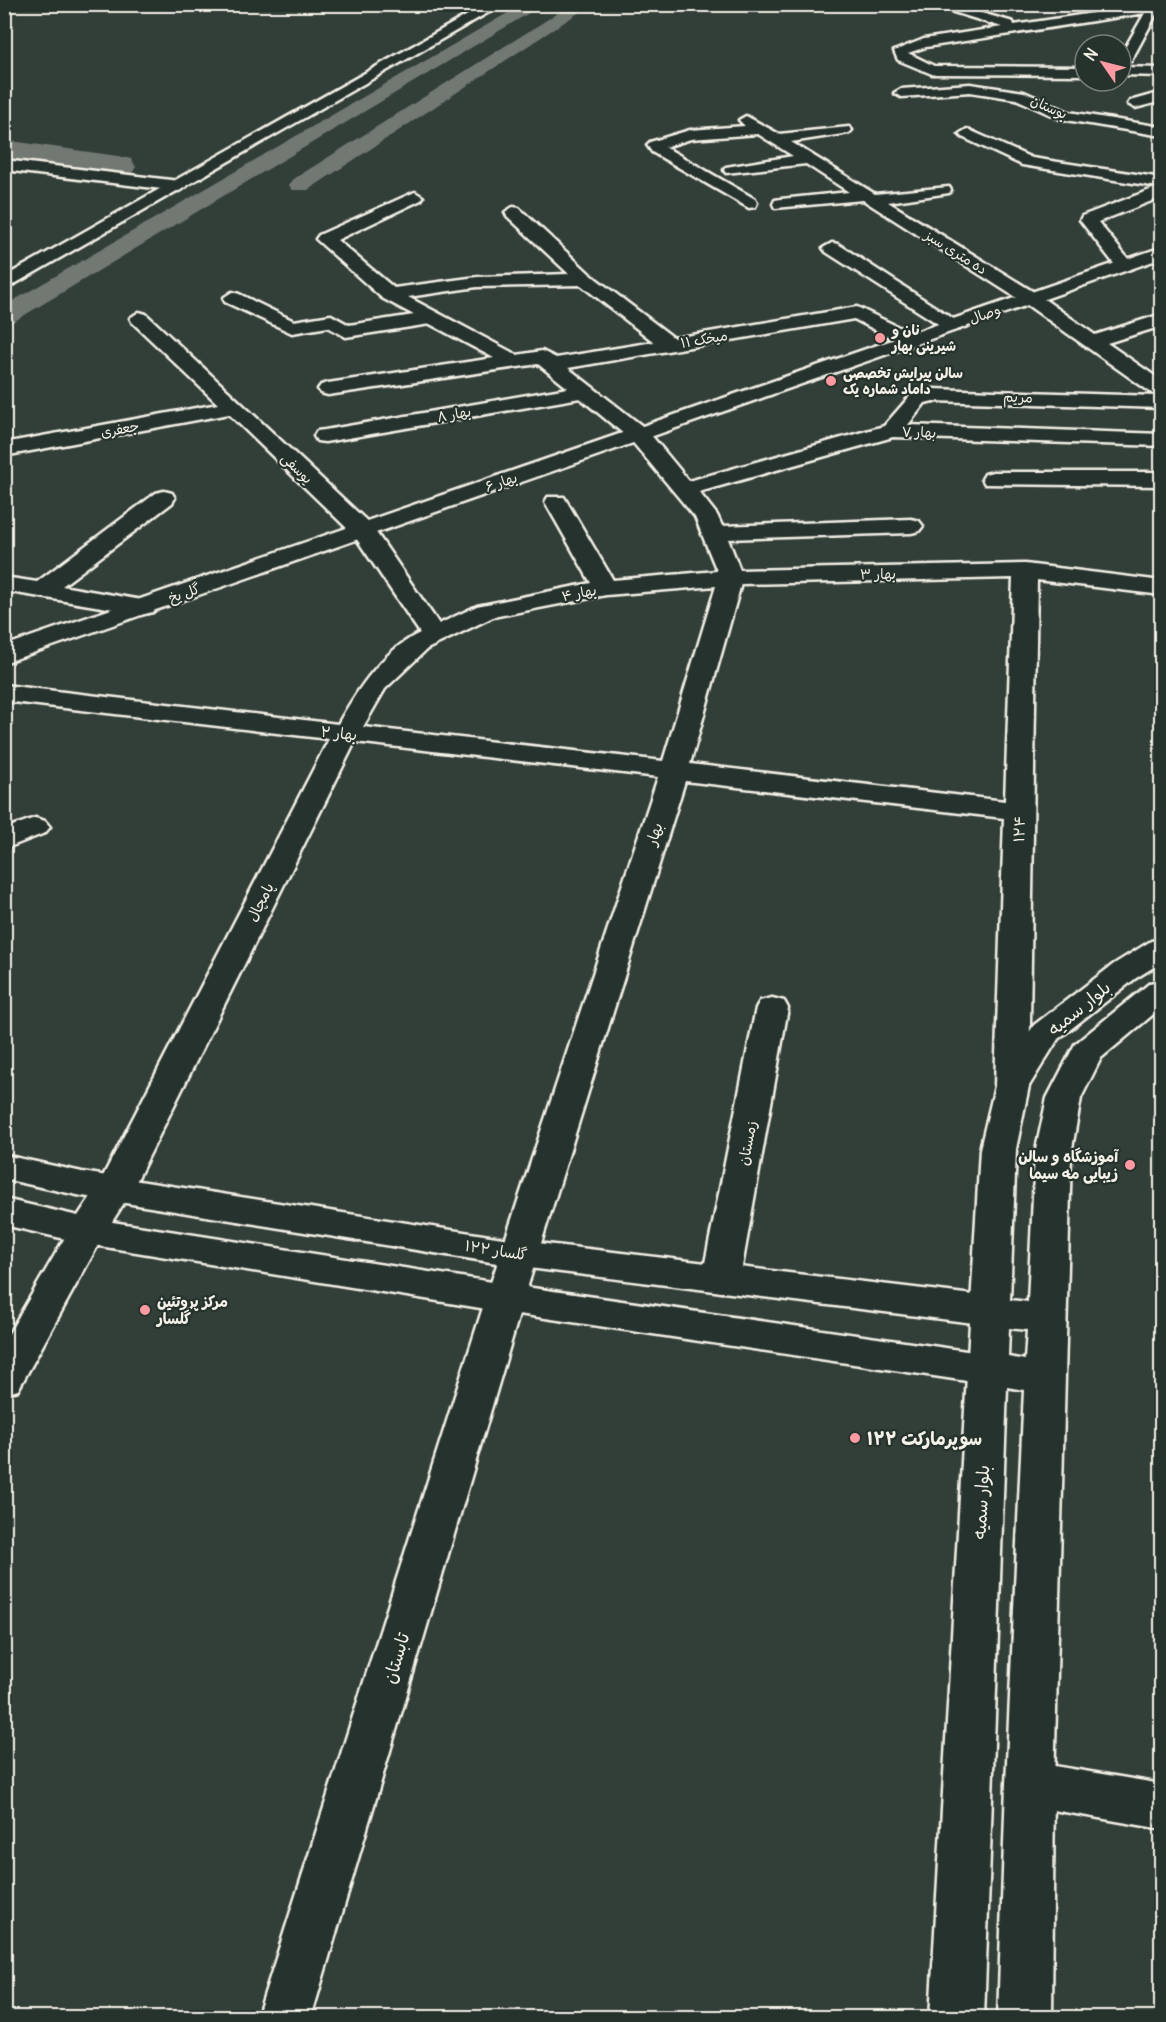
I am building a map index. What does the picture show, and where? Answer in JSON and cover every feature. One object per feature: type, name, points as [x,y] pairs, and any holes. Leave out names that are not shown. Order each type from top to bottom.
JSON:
[{"type":"street","points":[[4,285],[497,4]]},
{"type":"street","points":[[934,4],[1022,29]]},
{"type":"street","points":[[1073,71],[932,70],[913,64],[903,57],[901,51],[924,43],[1022,29],[1049,17],[1078,19],[1158,8]]},
{"type":"street","points":[[1133,47],[1158,8]]},
{"type":"street","points":[[1038,40],[1049,17]]},
{"type":"street","points":[[1133,71],[1161,72]]},
{"type":"street","name":"بوستان","points":[[901,93],[973,88],[1019,95],[1065,116],[1161,132]]},
{"type":"street","points":[[1135,104],[1161,96]]},
{"type":"street","name":"ده متری سبز","points":[[749,203],[657,149],[656,145],[690,135],[753,124],[1030,298],[1161,391]]},
{"type":"street","points":[[777,139],[844,130]]},
{"type":"street","points":[[967,134],[1028,162],[1161,183]]},
{"type":"street","points":[[1147,146],[1161,139]]},
{"type":"street","points":[[732,170],[809,159]]},
{"type":"street","points":[[4,165],[179,186]]},
{"type":"street","points":[[781,204],[943,190]]},
{"type":"street","points":[[1124,265],[1088,220],[1161,191]]},
{"type":"street","points":[[415,197],[325,239],[389,294],[514,361]]},
{"type":"street","points":[[513,212],[585,279],[671,345]]},
{"type":"street","points":[[832,248],[953,325]]},
{"type":"street","name":"وصال","points":[[638,435],[1161,252]]},
{"type":"street","points":[[389,294],[477,282],[585,279]]},
{"type":"street","points":[[232,297],[292,327],[331,321],[346,331],[432,318]]},
{"type":"street","name":"میخک ۱۱","points":[[328,389],[514,361],[547,361],[671,345],[858,313],[910,340]]},
{"type":"street","name":"یوسفی","points":[[139,318],[363,530],[434,636]]},
{"type":"street","points":[[1092,342],[1161,320]]},
{"type":"street","points":[[547,361],[638,435],[706,515],[731,577]]},
{"type":"street","name":"بهار ۸","points":[[325,436],[584,391]]},
{"type":"street","name":"مریم","points":[[892,431],[918,399],[932,395],[1161,402]]},
{"type":"street","name":"جعفری","points":[[4,450],[235,407]]},
{"type":"street","name":"بهار ۷","points":[[684,489],[892,431],[1161,440]]},
{"type":"street","name":"بهار ۶","points":[[363,530],[638,435]]},
{"type":"street","points":[[993,479],[1161,479]]},
{"type":"street","points":[[42,590],[164,498]]},
{"type":"street","points":[[556,502],[606,588]]},
{"type":"street","points":[[713,533],[911,526]]},
{"type":"street","name":"گل یخ","points":[[4,655],[363,530]]},
{"type":"street","name":"بهار ۳","points":[[731,577],[1025,571],[1161,588]]},
{"type":"street","name":"۱۲۴","points":[[1012,1086],[1025,571]]},
{"type":"street","name":"بهار ۴","points":[[434,636],[486,610],[606,588],[731,577]]},
{"type":"street","name":"بهار","points":[[506,1298],[674,772],[731,577]]},
{"type":"street","points":[[4,584],[144,607]]},
{"type":"street","name":"پامچال","points":[[4,1379],[87,1231],[114,1190],[345,734],[374,685],[418,644],[434,636]]},
{"type":"street","name":"بهار ۲","points":[[4,693],[1019,811]]},
{"type":"street","points":[[4,840],[35,827]]},
{"type":"street","name":"بلوار سمیه","points":[[957,2018],[998,1149],[1012,1086],[1046,1032],[1125,971],[1161,948]]},
{"type":"street","points":[[1025,2018],[1030,1784],[1053,1154],[1064,1098],[1087,1052],[1161,990]]},
{"type":"street","name":"زمستان","points":[[721,1278],[772,1008]]},
{"type":"street","name":"گلسار ۱۲۲","points":[[4,1167],[114,1190],[520,1254],[1047,1319]]},
{"type":"street","points":[[4,1212],[87,1231],[506,1298],[1045,1378]]},
{"type":"street","name":"تابستان","points":[[284,2018],[506,1298]]},
{"type":"street","points":[[1030,1784],[1161,1807]]},
{"type":"waterway","points":[[4,317],[536,4]]},
{"type":"waterway","points":[[300,185],[584,4]]},
{"type":"waterway","points":[[4,151],[118,167]]},
{"type":"place","name":"نان و شیرینی بهار","points":[[880,338]]},
{"type":"place","name":"سالن پیرایش تخصصی داماد شماره یک","points":[[831,381]]},
{"type":"place","name":"آموزشگاه و سالن زیبایی مه سیما","points":[[1130,1165]]},
{"type":"place","name":"مرکز پروتئین گلسار","points":[[145,1310]]},
{"type":"place","name":"سوپرمارکت ۱۲۲","points":[[855,1438]]}]
